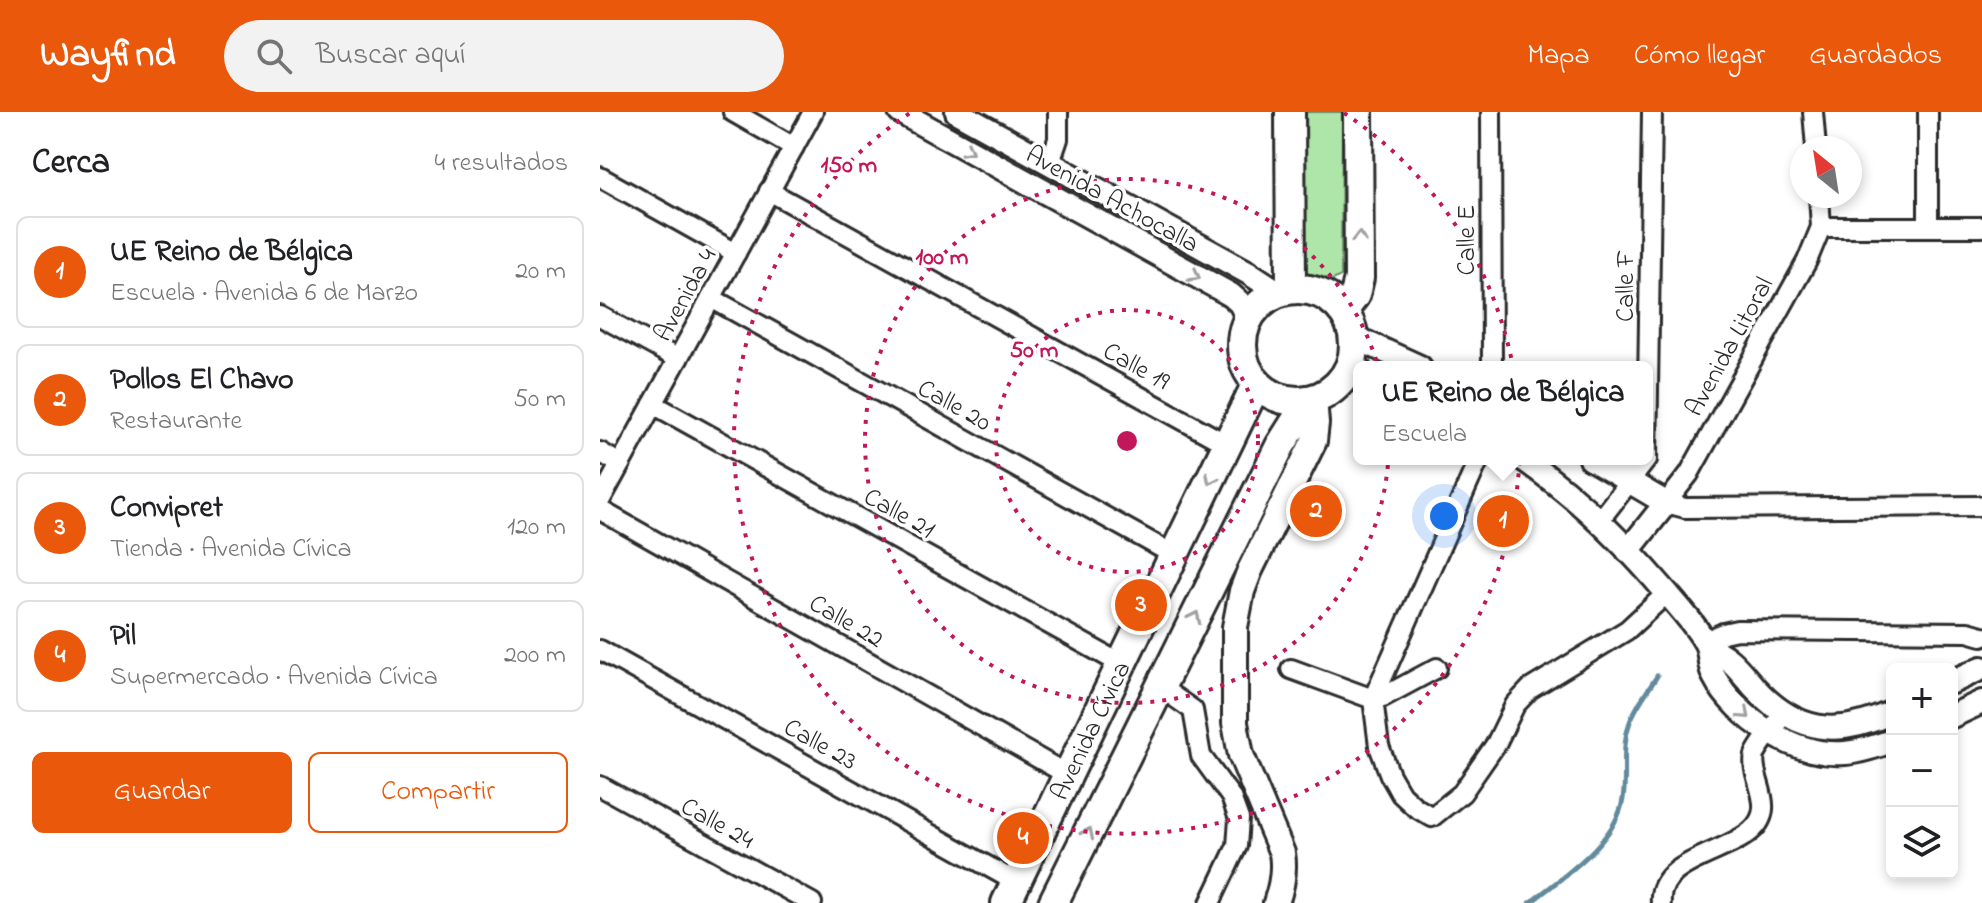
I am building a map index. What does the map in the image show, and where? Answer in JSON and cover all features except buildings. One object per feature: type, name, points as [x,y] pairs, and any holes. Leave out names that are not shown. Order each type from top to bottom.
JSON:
[{"type":"main road","points":[[1284,290],[1290,112]]},
{"type":"main road","points":[[1343,311],[1355,295],[1359,278],[1358,112]]},
{"type":"main road","points":[[1284,290],[1319,292],[1331,298],[1343,311],[1355,357],[1345,377],[1334,388],[1311,399],[1286,400],[1276,397],[1257,383],[1247,368],[1242,349],[1248,319],[1260,303],[1284,290]]},
{"type":"main road","name":"Avenida Cívica","points":[[1011,892],[1257,383]]},
{"type":"main road","points":[[1053,903],[1280,446],[1311,399]]},
{"type":"main road","points":[[1276,903],[1282,886],[1282,853],[1241,755],[1235,723],[1235,627],[1250,570],[1314,441],[1316,423],[1311,399]]},
{"type":"street","points":[[733,112],[794,147]]},
{"type":"street","name":"Avenida 4","points":[[600,501],[813,112]]},
{"type":"street","name":"Avenida Achocalla","points":[[900,112],[1231,295],[1240,303],[1248,319]]},
{"type":"street","name":"Avenida Achocalla","points":[[957,112],[1284,290]]},
{"type":"street","points":[[1050,163],[1058,139],[1058,112]]},
{"type":"street","name":"Calle E","points":[[1491,112],[1492,361]]},
{"type":"street","name":"Calle F","points":[[1648,361],[1652,112]]},
{"type":"street","points":[[1813,112],[1815,136]]},
{"type":"street","points":[[1928,112],[1928,226]]},
{"type":"street","points":[[600,177],[736,253]]},
{"type":"street","name":"Calle 19","points":[[769,191],[1228,445]]},
{"type":"street","name":"Avenida Litoral","points":[[1628,551],[1689,474],[1807,261],[1821,227],[1820,208]]},
{"type":"street","points":[[1821,227],[1982,227]]},
{"type":"street","name":"Calle 20","points":[[711,298],[1174,555]]},
{"type":"street","points":[[600,316],[678,359]]},
{"type":"street","points":[[1355,357],[1381,361]]},
{"type":"street","name":"Calle 21","points":[[653,404],[1121,664]]},
{"type":"street","points":[[600,452],[620,464]]},
{"type":"street","points":[[1476,465],[1373,699],[1379,746],[1390,775],[1401,794],[1415,807],[1432,817],[1462,793],[1496,744],[1515,705],[1530,689],[1627,630],[1667,593]]},
{"type":"street","points":[[1530,465],[1598,522],[1667,593],[1706,645],[1714,675],[1734,704],[1771,734],[1819,752],[1845,753],[1886,743]]},
{"type":"street","points":[[1601,465],[1666,503],[1685,508],[1982,506]]},
{"type":"street","name":"Calle F","points":[[1598,522],[1643,465]]},
{"type":"street","name":"Calle 22","points":[[600,510],[1068,775]]},
{"type":"street","points":[[1706,645],[1723,633],[1737,630],[1968,632],[1982,636]]},
{"type":"street","points":[[1706,645],[1729,659],[1783,714],[1808,725],[1834,729],[1858,726],[1886,714]]},
{"type":"street","name":"Calle 23","points":[[600,650],[1011,892]]},
{"type":"street","points":[[1291,669],[1373,699],[1383,697],[1437,668]]},
{"type":"street","points":[[1958,679],[1982,668]]},
{"type":"street","points":[[1160,687],[1193,710],[1201,756],[1231,797],[1239,819],[1237,846],[1210,903]]},
{"type":"street","points":[[1958,713],[1982,702]]},
{"type":"street","points":[[1661,903],[1660,890],[1667,877],[1677,869],[1734,844],[1761,820],[1763,805],[1756,754],[1783,714]]},
{"type":"street","name":"Calle 24","points":[[600,786],[812,903]]},
{"type":"green space","points":[[1301,112],[1342,112],[1341,276],[1331,281],[1310,277],[1301,264]]},
{"type":"waterway","points":[[1530,903],[1586,857],[1619,815],[1629,725],[1657,676]]},
{"type":"place","name":"Pollos El Chavo","points":[[1316,511]]},
{"type":"place","name":"UE Reino de Bélgica","points":[[1503,521]]},
{"type":"place","name":"Convipret","points":[[1141,605]]},
{"type":"place","name":"Pil","points":[[1023,838]]}]
